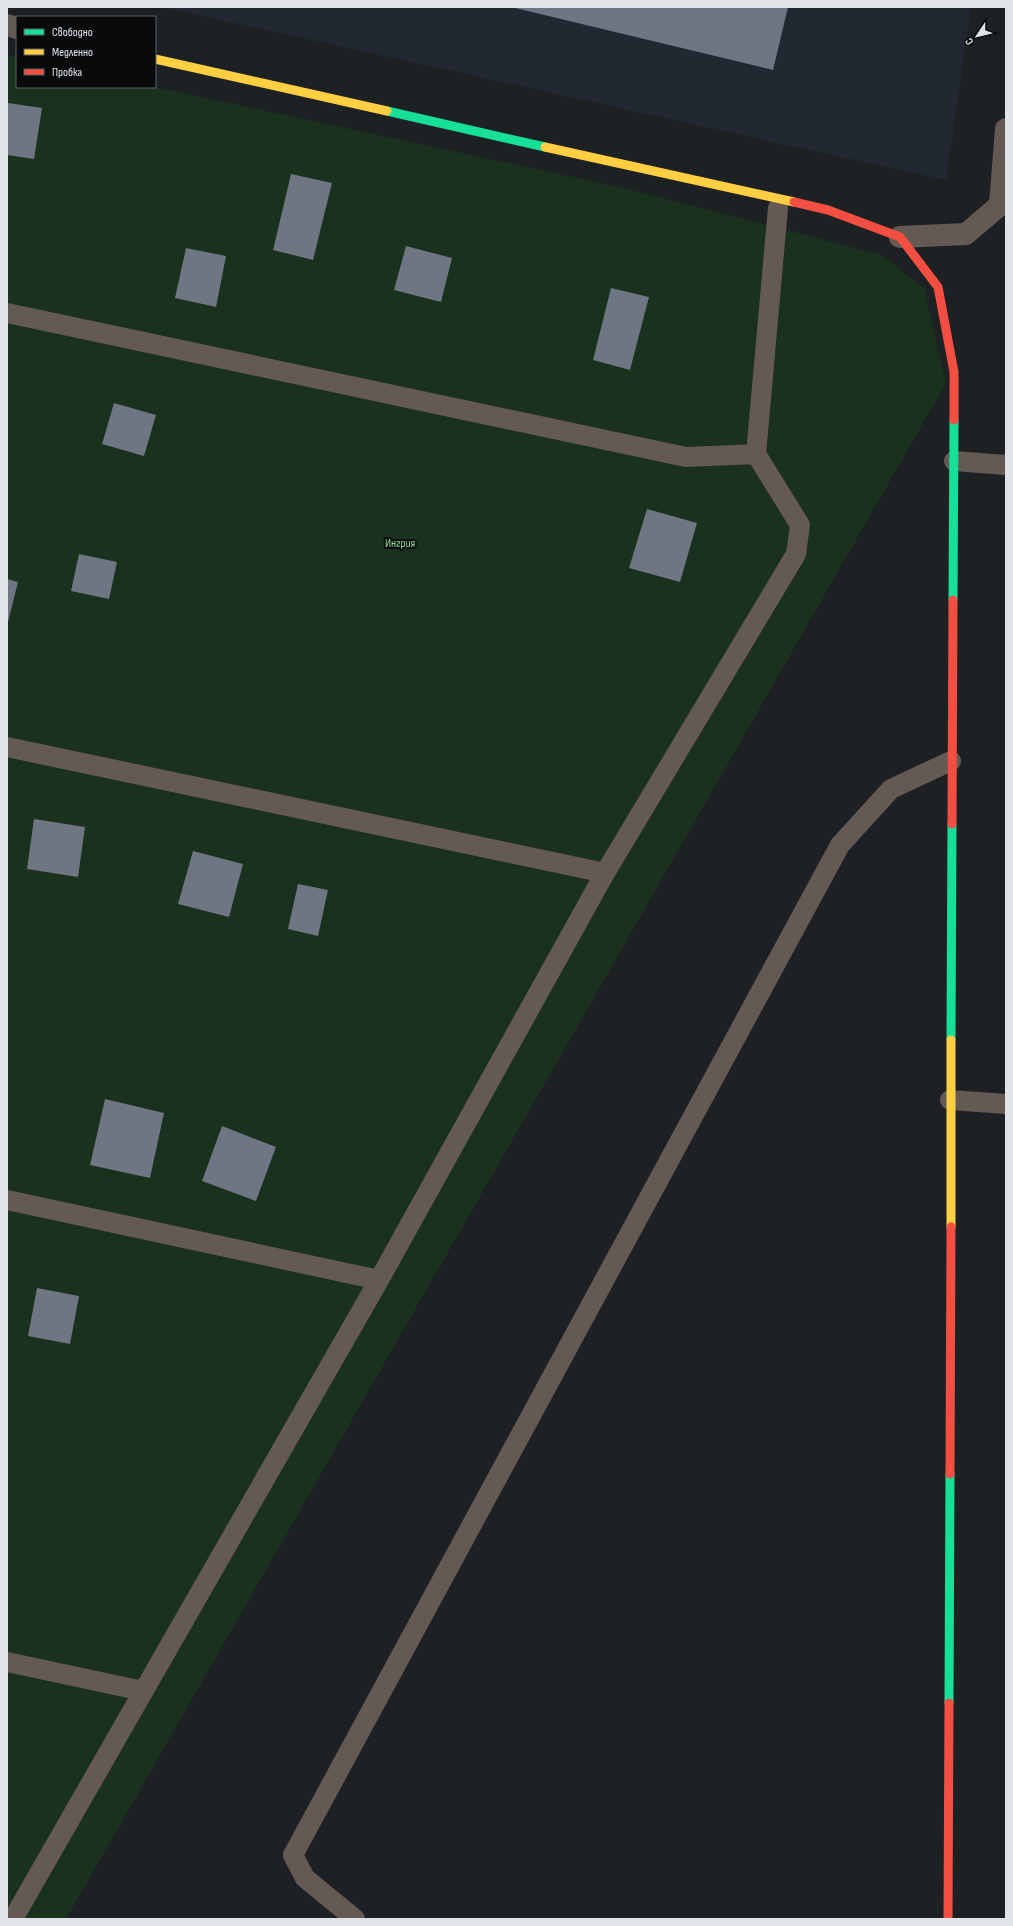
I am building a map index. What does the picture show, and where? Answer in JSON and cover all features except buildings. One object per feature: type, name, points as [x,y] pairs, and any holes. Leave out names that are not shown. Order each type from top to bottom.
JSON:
[{"type":"street","points":[[156,58],[828,210],[900,237],[966,234],[1000,205],[1006,129]]},
{"type":"street","points":[[900,237],[938,287],[954,372],[951,761],[948,1919]]},
{"type":"lane","points":[[13,1919],[379,1280],[605,873],[796,554],[800,524],[756,454],[778,208]]},
{"type":"lane","points":[[7,313],[686,457],[756,454]]},
{"type":"lane","points":[[954,461],[1006,464]]},
{"type":"lane","points":[[7,747],[605,873]]},
{"type":"lane","points":[[355,1919],[305,1878],[293,1855],[840,845],[891,789],[951,761]]},
{"type":"lane","points":[[950,1100],[1006,1104]]},
{"type":"lane","points":[[7,1200],[379,1280]]},
{"type":"lane","points":[[7,1662],[143,1691]]},
{"type":"shaded area","points":[[162,7],[971,7],[946,180]]},
{"type":"green space","name":"Ингрия","points":[[7,55],[16,57],[16,88],[156,87],[624,188],[882,255],[924,288],[946,383],[66,1919],[7,1919]]},
{"type":"traffic: fast","points":[[387,111],[545,147]]},
{"type":"traffic: fast","points":[[953,600],[954,420]]},
{"type":"traffic: fast","points":[[951,1040],[952,824]]},
{"type":"traffic: fast","points":[[949,1703],[950,1474]]},
{"type":"traffic: slow","points":[[156,59],[387,111]]},
{"type":"traffic: slow","points":[[545,147],[794,202]]},
{"type":"traffic: slow","points":[[951,1040],[951,1227]]},
{"type":"traffic: jam","points":[[794,202],[828,210],[900,237],[938,287],[954,372],[954,420]]},
{"type":"traffic: jam","points":[[952,824],[953,600]]},
{"type":"traffic: jam","points":[[950,1474],[951,1227]]},
{"type":"traffic: jam","points":[[948,1919],[949,1703]]}]
